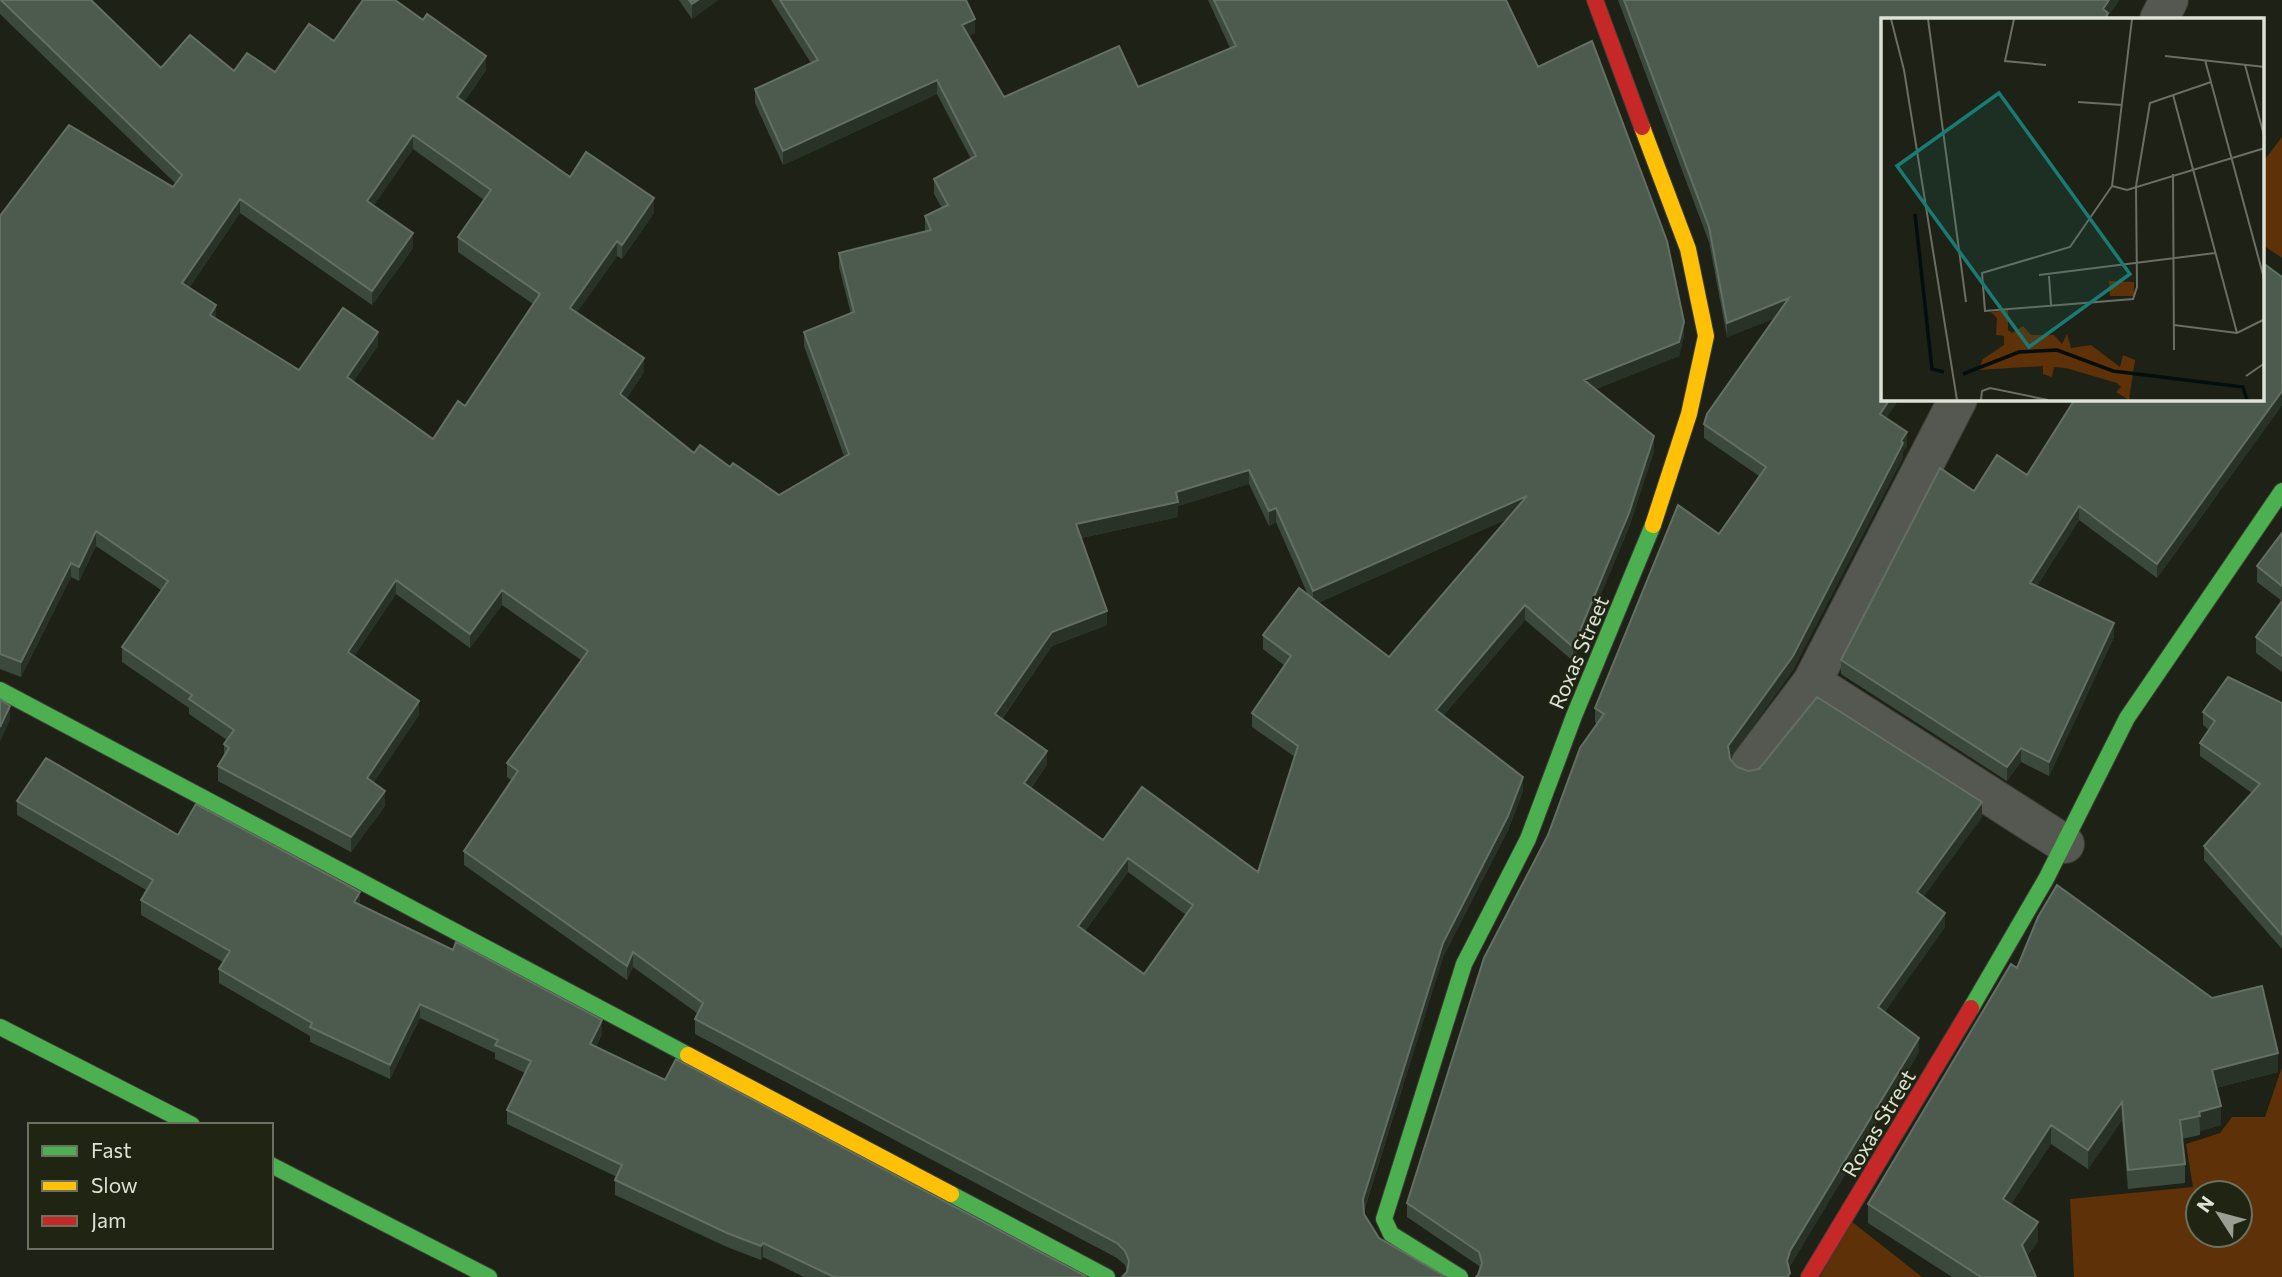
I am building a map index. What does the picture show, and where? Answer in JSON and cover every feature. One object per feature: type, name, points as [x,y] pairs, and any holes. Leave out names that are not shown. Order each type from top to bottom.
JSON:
[{"type":"street","name":"Roxas Street","points":[[1460,1277],[1391,1234],[1384,1219],[1464,964],[1528,839],[1574,716],[1650,535],[1689,414],[1706,336],[1688,249],[1595,0]]},
{"type":"street","points":[[2160,18],[2169,0]]},
{"type":"street","points":[[1750,764],[1812,682],[1957,401]]},
{"type":"street","name":"Roxas Street","points":[[1809,1277],[1923,1090],[2065,844],[2127,718],[2282,491]]},
{"type":"street","points":[[1812,682],[2065,844]]},
{"type":"street","points":[[0,690],[1107,1277]]},
{"type":"street","points":[[0,1027],[188,1123]]},
{"type":"street","points":[[273,1166],[489,1277]]},
{"type":"shaded area","points":[[2282,137],[2282,258],[2264,246],[2264,161]]},
{"type":"shaded area","points":[[2282,1067],[2282,1277],[2074,1277],[2070,1199],[2184,1188],[2184,1249],[2254,1249],[2254,1179],[2192,1179],[2186,1144],[2220,1133],[2232,1117],[2265,1117]]},
{"type":"shaded area","points":[[1851,1221],[1922,1277],[1820,1277]]},
{"type":"building","points":[[1,0],[91,0],[161,68],[190,35],[234,71],[247,53],[275,72],[309,24],[334,41],[363,0],[395,0],[423,20],[427,14],[486,56],[457,97],[570,177],[586,152],[654,198],[622,245],[617,241],[570,308],[644,358],[620,394],[694,453],[700,445],[730,467],[733,463],[779,495],[849,454],[804,332],[854,312],[839,253],[931,230],[925,216],[948,205],[934,179],[976,156],[937,80],[783,151],[755,89],[818,60],[780,0],[966,0],[975,19],[962,25],[1004,97],[1119,46],[1138,87],[1236,46],[1214,0],[1506,0],[1538,67],[1592,41],[1667,241],[1684,322],[1679,342],[1584,380],[1654,436],[1629,513],[1573,647],[1525,605],[1436,710],[1523,777],[1508,816],[1443,943],[1363,1199],[1364,1214],[1379,1238],[1446,1277],[1122,1277],[1127,1272],[1129,1261],[1125,1251],[1117,1243],[695,1019],[703,1003],[633,952],[627,966],[464,851],[518,771],[507,763],[588,651],[502,590],[470,634],[396,580],[348,652],[419,701],[367,778],[385,791],[351,837],[218,766],[229,748],[224,744],[234,730],[189,699],[192,695],[122,647],[168,581],[96,531],[79,567],[71,563],[21,662],[0,654],[0,216],[69,125],[173,187],[182,175]],"holes":[[[413,135],[491,190],[458,237],[540,294],[465,406],[458,401],[433,439],[347,377],[378,332],[343,308],[299,370],[210,315],[216,305],[182,283],[240,199],[372,291],[413,233],[367,201]],[[1249,470],[1269,511],[1276,508],[1313,591],[1527,496],[1389,657],[1299,588],[1263,635],[1291,656],[1252,713],[1298,746],[1258,872],[1142,787],[1103,840],[1024,783],[1047,751],[995,714],[1052,632],[1107,611],[1076,524],[1178,502],[1176,492]],[[1128,858],[1193,905],[1144,974],[1078,926]]]},
{"type":"building","points":[[1624,0],[2109,0],[2103,9],[2108,13],[2108,18],[1881,18],[1881,401],[1889,401],[1880,414],[1907,432],[1793,656],[1728,746],[1730,759],[1737,767],[1748,771],[1759,769],[1817,697],[1982,802],[1917,892],[1945,913],[1878,1007],[1919,1038],[1790,1251],[1787,1261],[1790,1273],[1787,1277],[1476,1277],[1482,1263],[1479,1252],[1407,1203],[1484,958],[1548,835],[1580,748],[1604,714],[1595,708],[1678,505],[1719,534],[1766,467],[1704,424],[1707,414],[1789,298],[1727,323],[1709,227]]},
{"type":"building","points":[[2264,264],[2282,277],[2282,391],[2157,564],[2079,506],[2030,583],[2114,623],[2049,762],[2021,748],[2007,767],[1841,660],[1940,468],[1974,491],[1997,455],[2027,475],[2074,401],[2264,401]]},
{"type":"building","points":[[2282,533],[2282,586],[2257,566]]},
{"type":"building","points":[[2282,601],[2282,656],[2256,637]]},
{"type":"building","points":[[2228,677],[2282,703],[2282,935],[2204,846],[2260,784],[2200,743],[2215,721],[2203,712]]},
{"type":"building","points":[[0,699],[10,706],[0,727]]},
{"type":"building","points":[[46,758],[178,835],[196,804],[360,892],[354,902],[453,950],[456,942],[602,1020],[590,1044],[665,1080],[676,1059],[1087,1277],[834,1277],[763,1243],[761,1246],[727,1233],[615,1180],[622,1165],[507,1110],[531,1061],[495,1045],[498,1040],[420,1004],[390,1065],[310,1027],[312,1023],[219,969],[230,951],[141,900],[153,880],[17,801]]},
{"type":"building","points":[[2057,885],[2212,998],[2262,986],[2278,1053],[2212,1070],[2221,1106],[2199,1112],[2200,1116],[2180,1120],[2185,1164],[2128,1170],[2122,1102],[2088,1150],[2051,1125],[2003,1199],[2038,1222],[2022,1245],[2036,1277],[1981,1277],[1868,1204],[2011,964],[2017,968],[2038,917]]},
{"type":"traffic: fast","points":[[1971,1008],[2046,879],[2127,718],[2282,491]]},
{"type":"traffic: fast","points":[[1460,1277],[1391,1234],[1384,1219],[1464,964],[1528,839],[1574,716],[1653,525]]},
{"type":"traffic: fast","points":[[0,690],[688,1055]]},
{"type":"traffic: fast","points":[[0,1027],[188,1123]]},
{"type":"traffic: fast","points":[[273,1166],[489,1277]]},
{"type":"traffic: fast","points":[[951,1194],[1107,1277]]},
{"type":"traffic: slow","points":[[1642,127],[1688,249],[1706,336],[1689,414],[1653,525]]},
{"type":"traffic: slow","points":[[688,1055],[951,1194]]},
{"type":"traffic: jam","points":[[1595,0],[1642,127]]},
{"type":"traffic: jam","points":[[1809,1277],[1971,1008]]}]
